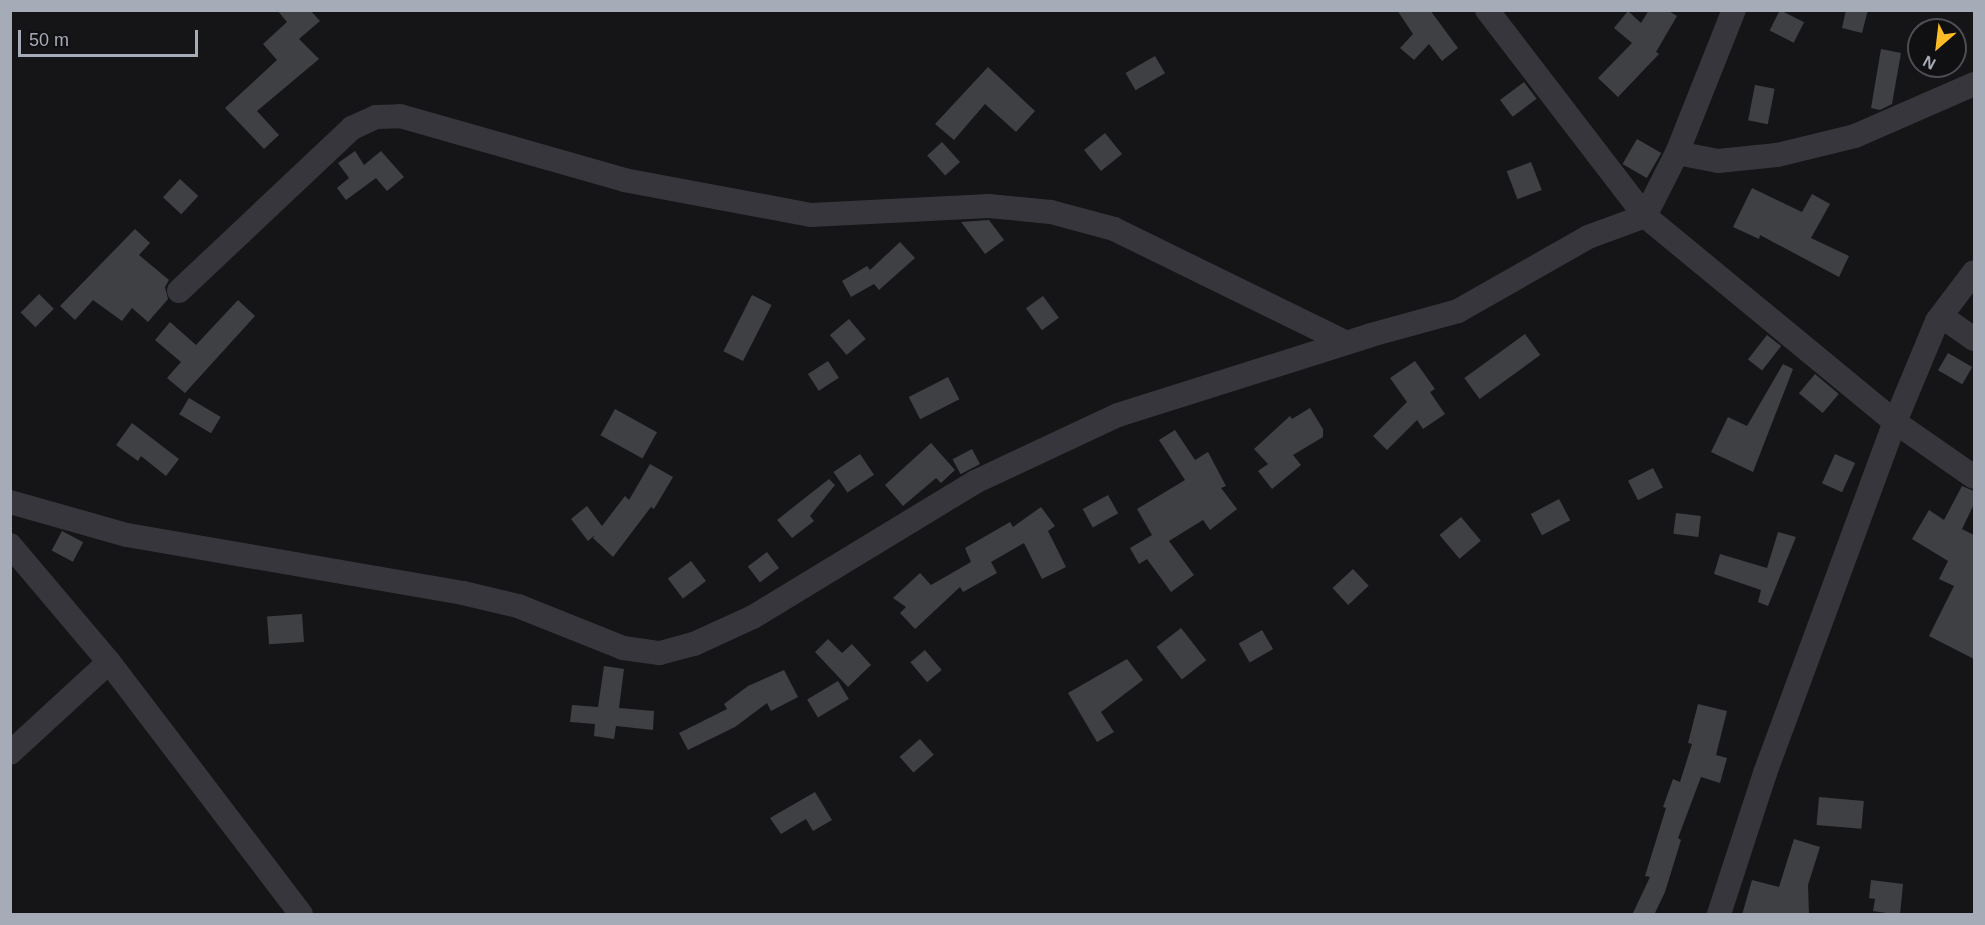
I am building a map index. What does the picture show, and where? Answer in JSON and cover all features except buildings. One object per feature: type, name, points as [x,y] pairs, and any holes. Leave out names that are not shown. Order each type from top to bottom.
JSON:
[{"type":"street","points":[[1487,10],[1645,216],[1895,422],[1974,477]]},
{"type":"street","points":[[10,502],[127,535],[463,593],[518,606],[623,648],[660,653],[694,644],[753,617],[975,482],[1118,415],[1346,342],[1458,311],[1587,237],[1645,216],[1677,153],[1734,10]]},
{"type":"street","points":[[1677,153],[1718,161],[1777,155],[1855,136],[1974,84]]},
{"type":"street","points":[[179,291],[352,128],[376,117],[400,116],[624,180],[811,215],[989,206],[1051,212],[1114,229],[1346,342]]},
{"type":"street","points":[[1719,915],[1765,773],[1895,422],[1941,316],[1974,272]]},
{"type":"street","points":[[1941,316],[1974,339]]},
{"type":"street","points":[[10,545],[109,662],[301,915]]},
{"type":"street","points":[[10,753],[109,662]]}]
